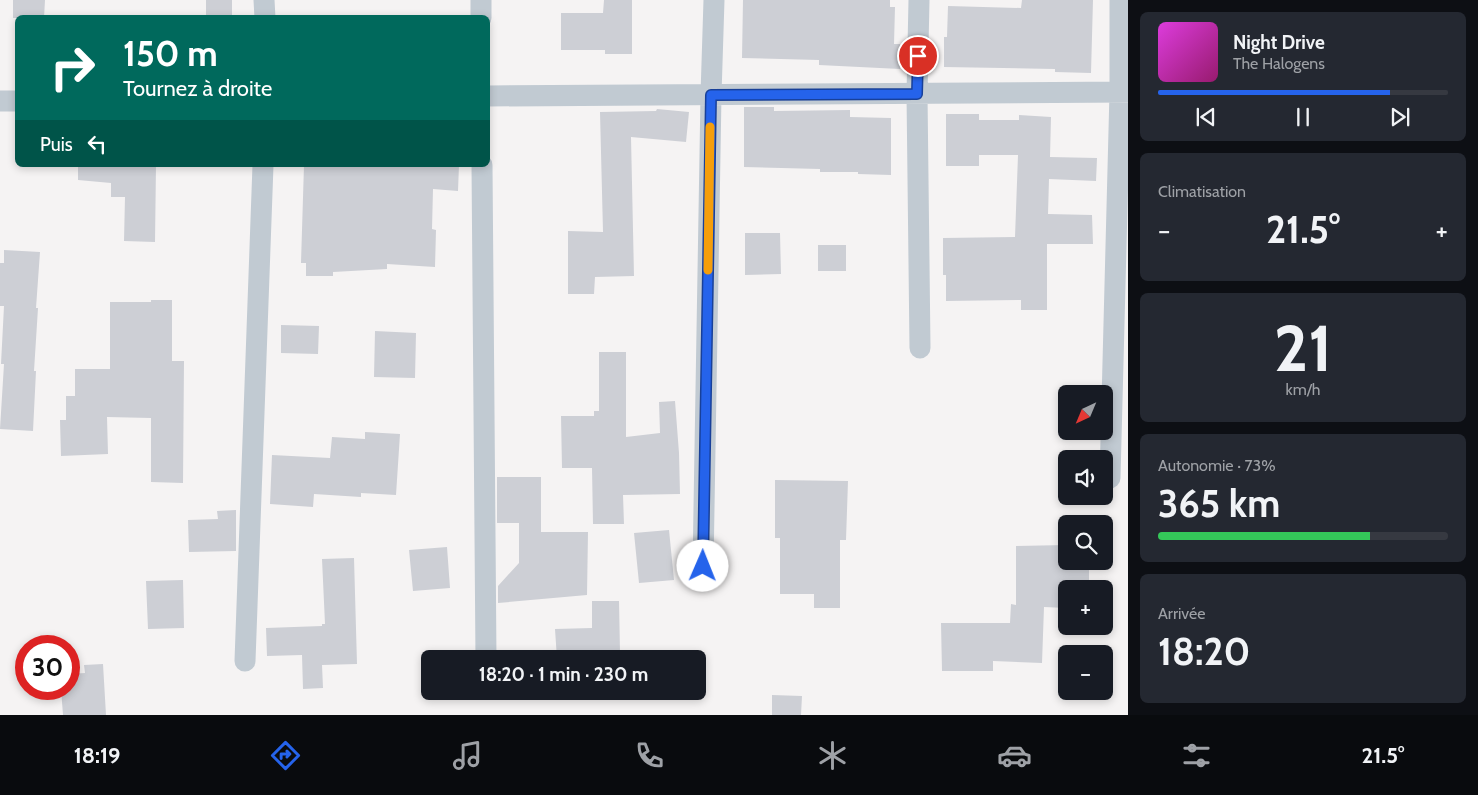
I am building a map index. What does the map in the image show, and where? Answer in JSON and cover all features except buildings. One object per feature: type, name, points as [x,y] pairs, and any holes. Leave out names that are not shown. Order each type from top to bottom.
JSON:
[{"type":"street","points":[[264,0],[265,15]]},
{"type":"street","points":[[481,0],[481,15]]},
{"type":"street","points":[[703,566],[714,0]]},
{"type":"street","points":[[919,0],[917,94],[920,348]]},
{"type":"street","points":[[1111,450],[1124,92],[1120,0]]},
{"type":"street","points":[[490,96],[1124,92]]},
{"type":"street","points":[[0,101],[15,101]]},
{"type":"street","points":[[245,661],[263,167]]},
{"type":"street","points":[[482,167],[486,650]]},
{"type":"slow traffic","points":[[708,270],[710,127]]},
{"type":"route","points":[[703,566],[711,95],[917,94],[918,56]]}]
